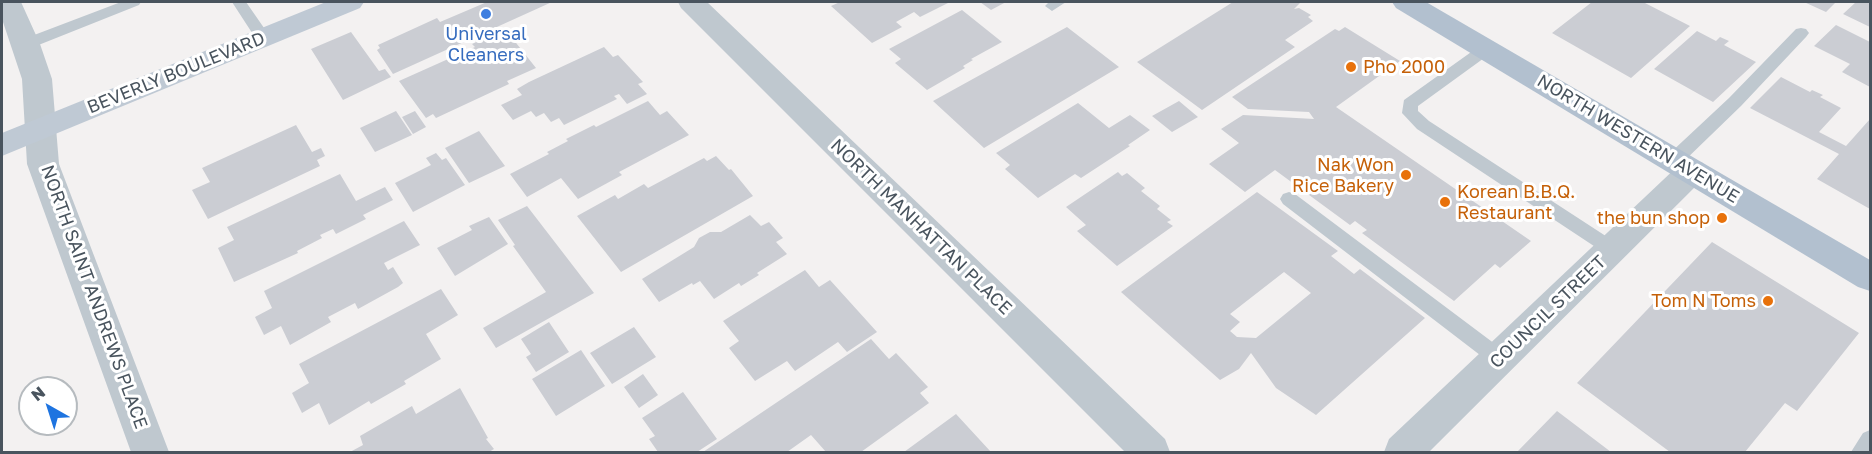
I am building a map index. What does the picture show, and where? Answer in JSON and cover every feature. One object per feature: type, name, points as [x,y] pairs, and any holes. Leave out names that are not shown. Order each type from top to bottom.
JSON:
[{"type":"main road","name":"BEVERLY BOULEVARD","points":[[2,145],[350,2]]},
{"type":"main road","name":"NORTH WESTERN AVENUE","points":[[1406,2],[1870,277]]},
{"type":"street","name":"NORTH SAINT ANDREWS PLACE","points":[[8,2],[26,45],[38,85],[44,164],[150,453]]},
{"type":"street","name":"NORTH MANHATTAN PLACE","points":[[691,2],[1151,453]]},
{"type":"street","name":"COUNCIL STREET","points":[[1403,453],[1612,249],[1683,165]]},
{"type":"lane","points":[[26,45],[134,2]]},
{"type":"lane","points":[[239,2],[263,38]]},
{"type":"lane","points":[[1683,165],[1735,102],[1801,33]]},
{"type":"lane","points":[[1486,49],[1410,104],[1410,113],[1423,125],[1612,249]]},
{"type":"lane","points":[[1289,199],[1500,359]]},
{"type":"lane","points":[[1861,453],[1870,440]]},
{"type":"building","points":[[487,2],[552,2],[393,74],[377,50],[380,48],[378,45],[437,18],[440,22]]},
{"type":"building","points":[[840,2],[950,2],[920,17],[914,12],[896,22],[902,27],[872,43],[831,6]]},
{"type":"building","points":[[980,2],[1006,2],[991,10]]},
{"type":"building","points":[[1233,2],[1297,2],[1300,3],[1294,9],[1299,8],[1311,15],[1308,17],[1313,21],[1285,40],[1295,47],[1202,110],[1137,62]]},
{"type":"building","points":[[1592,2],[1643,2],[1690,26],[1631,78],[1552,33]]},
{"type":"building","points":[[1804,2],[1836,2],[1826,12]]},
{"type":"building","points":[[1856,2],[1870,2],[1870,27],[1843,14]]},
{"type":"building","points":[[962,10],[1002,42],[971,59],[973,60],[963,66],[965,68],[927,90],[895,63],[901,59],[889,49]]},
{"type":"building","points":[[1836,25],[1870,42],[1870,87],[1842,72],[1850,64],[1814,46]]},
{"type":"building","points":[[1067,27],[1119,67],[984,148],[933,101]]},
{"type":"building","points":[[1345,27],[1400,61],[1336,107],[1531,241],[1500,268],[1495,264],[1454,301],[1362,233],[1367,230],[1355,221],[1350,225],[1275,170],[1245,192],[1209,164],[1239,143],[1221,129],[1243,115],[1314,119],[1309,112],[1248,109],[1232,97],[1335,29],[1339,31]]},
{"type":"building","points":[[505,29],[536,68],[507,81],[509,84],[436,118],[433,114],[426,118],[399,81],[475,47],[472,44]]},
{"type":"building","points":[[1697,31],[1716,41],[1720,37],[1729,41],[1724,45],[1756,62],[1713,102],[1654,69]]},
{"type":"building","points":[[351,32],[379,71],[385,69],[391,77],[343,100],[311,49]]},
{"type":"building","points":[[604,47],[613,57],[618,55],[643,82],[638,84],[647,94],[627,104],[619,94],[614,96],[617,99],[564,125],[559,118],[551,122],[544,113],[536,117],[531,111],[513,120],[501,105],[522,95],[517,89],[529,82]]},
{"type":"building","points":[[1781,77],[1810,92],[1812,90],[1823,95],[1820,97],[1841,108],[1819,132],[1846,146],[1870,119],[1870,209],[1817,179],[1839,154],[1750,108]]},
{"type":"building","points":[[648,101],[660,115],[667,111],[689,135],[619,172],[622,175],[578,199],[561,178],[527,197],[510,174],[549,154],[547,152],[568,141],[566,139]]},
{"type":"building","points":[[1179,101],[1198,117],[1172,132],[1152,116]]},
{"type":"building","points":[[1078,103],[1109,128],[1130,115],[1150,130],[1081,178],[1075,174],[1038,198],[1005,169],[1010,165],[996,153]]},
{"type":"building","points":[[396,111],[412,135],[375,152],[360,128]]},
{"type":"building","points":[[415,111],[426,127],[413,134],[402,117]]},
{"type":"building","points":[[296,125],[312,152],[321,148],[325,156],[317,160],[320,166],[208,219],[192,190],[210,182],[202,168]]},
{"type":"building","points":[[479,131],[505,166],[469,183],[445,148]]},
{"type":"building","points":[[436,153],[442,160],[446,158],[465,185],[413,212],[395,183],[431,165],[426,158]]},
{"type":"building","points":[[716,156],[729,170],[731,169],[753,196],[621,272],[577,216],[615,195],[618,199],[644,184],[648,188],[704,158],[707,161]]},
{"type":"building","points":[[1118,172],[1122,176],[1127,173],[1145,188],[1141,191],[1160,206],[1157,209],[1171,220],[1167,222],[1173,226],[1117,266],[1077,231],[1086,225],[1066,207]]},
{"type":"building","points":[[340,174],[356,201],[385,187],[393,200],[363,215],[366,219],[336,234],[333,229],[320,235],[322,238],[297,251],[298,253],[234,282],[218,248],[234,240],[227,227]]},
{"type":"building","points":[[1257,192],[1338,251],[1331,256],[1354,274],[1360,269],[1425,318],[1316,415],[1276,388],[1251,353],[1239,369],[1220,380],[1121,292]],"holes":[[[1284,272],[1311,293],[1256,338],[1237,337],[1230,331],[1240,322],[1230,314]]]},
{"type":"building","points":[[527,206],[594,293],[496,348],[483,328],[546,292],[513,246],[515,245],[498,220]]},
{"type":"building","points":[[750,215],[761,226],[769,222],[783,238],[776,242],[787,254],[757,273],[759,275],[741,286],[739,283],[714,299],[700,281],[693,285],[692,283],[659,302],[642,279],[694,247],[699,238],[710,232],[721,232]]},
{"type":"building","points":[[489,217],[508,244],[455,276],[437,248],[472,230],[469,226]]},
{"type":"building","points":[[404,221],[420,245],[384,263],[388,270],[393,267],[403,283],[358,309],[355,303],[328,317],[331,322],[290,345],[281,326],[264,335],[255,317],[272,308],[264,291]]},
{"type":"building","points":[[1712,242],[1859,333],[1797,411],[1785,403],[1745,452],[1670,452],[1577,383]]},
{"type":"building","points":[[805,270],[819,287],[830,280],[877,332],[847,352],[838,342],[795,371],[787,361],[755,381],[729,348],[739,341],[723,321]]},
{"type":"building","points":[[441,289],[458,315],[426,334],[441,359],[404,381],[406,384],[371,404],[369,401],[329,425],[319,403],[302,413],[292,393],[309,383],[299,364]]},
{"type":"building","points":[[549,322],[569,352],[536,372],[526,357],[531,354],[521,339]]},
{"type":"building","points":[[634,327],[656,357],[612,384],[590,353]]},
{"type":"building","points":[[871,339],[889,359],[896,353],[928,387],[920,393],[929,403],[861,452],[826,452],[811,435],[787,452],[703,452]]},
{"type":"building","points":[[581,350],[605,386],[556,416],[532,379]]},
{"type":"building","points":[[643,374],[658,395],[639,408],[624,387]]},
{"type":"building","points":[[460,388],[488,438],[486,439],[494,449],[489,452],[350,452],[363,445],[360,436],[412,406],[416,414]]},
{"type":"building","points":[[683,392],[717,439],[697,452],[658,452],[649,439],[655,436],[642,418]]},
{"type":"building","points":[[1557,411],[1611,452],[1517,452]]},
{"type":"building","points":[[956,414],[991,452],[904,452]]},
{"type":"place","name":"Universal Cleaners","points":[[486,14]]},
{"type":"place","name":"Pho 2000","points":[[1351,67]]},
{"type":"place","name":"Nak Won Rice Bakery","points":[[1406,175]]},
{"type":"place","name":"Korean B.B.Q. Restaurant","points":[[1445,202]]},
{"type":"place","name":"the bun shop","points":[[1722,218]]},
{"type":"place","name":"Tom N Toms","points":[[1768,301]]}]
